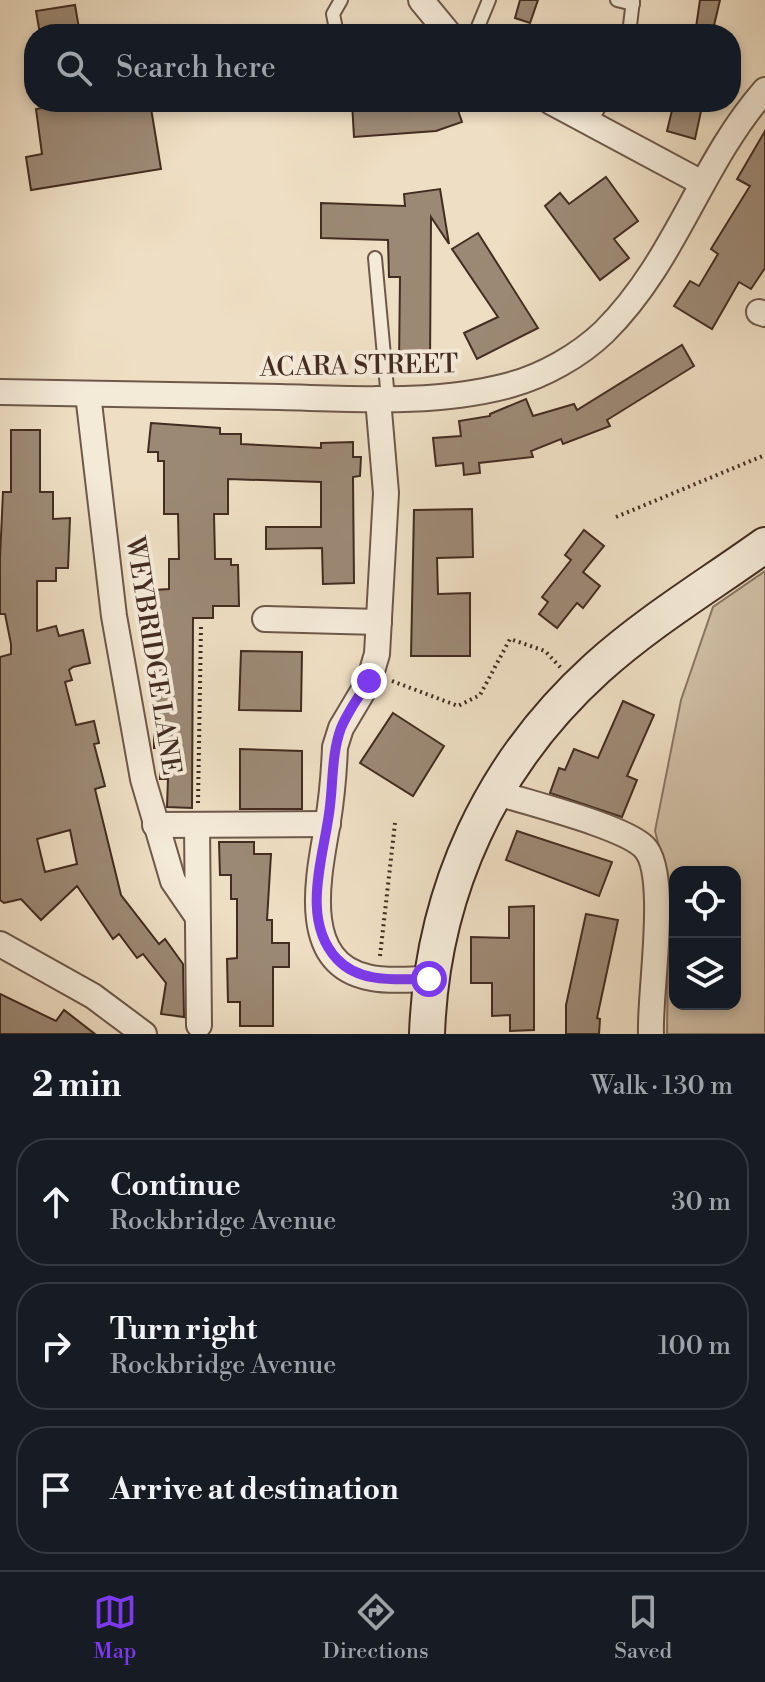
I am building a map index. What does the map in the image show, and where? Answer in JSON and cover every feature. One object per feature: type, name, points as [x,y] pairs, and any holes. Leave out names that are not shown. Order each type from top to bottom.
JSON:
[{"type":"street","points":[[421,0],[441,24]]},
{"type":"street","name":"ACARA STREET","points":[[0,392],[383,399],[454,396],[511,384],[560,364],[602,334],[645,287],[702,183],[765,90]]},
{"type":"street","points":[[596,113],[702,183]]},
{"type":"street","name":"WEYBRIDGE LANE","points":[[88,394],[114,616],[143,779],[173,881],[197,916]]},
{"type":"street","points":[[383,399],[386,493],[377,654],[371,675],[341,728],[335,747],[328,824],[318,882],[321,935],[335,958],[349,970],[380,978],[429,979]]},
{"type":"street","points":[[427,1034],[429,979],[445,912],[466,850],[495,792],[532,738],[579,687],[653,625],[765,545]]},
{"type":"street","points":[[265,619],[379,622]]},
{"type":"street","points":[[495,792],[615,831],[645,848],[653,860],[658,900],[651,1034]]},
{"type":"street","points":[[155,825],[328,824]]},
{"type":"street","points":[[197,825],[199,1025]]},
{"type":"street","points":[[0,944],[93,996],[144,1034]]},
{"type":"lane","points":[[335,24],[333,14],[341,0]]},
{"type":"lane","points":[[479,24],[489,0]]},
{"type":"lane","points":[[617,0],[633,2],[630,24]]},
{"type":"lane","points":[[375,258],[383,399]]},
{"type":"path","points":[[616,517],[765,455]]},
{"type":"path","name":"WEYBRIDGE LANE","points":[[197,825],[201,626]]},
{"type":"path","points":[[371,675],[458,706],[480,695],[510,639],[545,651],[579,687]]},
{"type":"path","points":[[380,978],[381,929],[395,823]]},
{"type":"shaded area","points":[[765,571],[765,1034],[667,1034],[669,885],[655,831],[681,700],[713,607]]},
{"type":"building","points":[[520,0],[538,0],[530,23],[515,18]]},
{"type":"building","points":[[700,0],[720,0],[714,24],[696,24]]},
{"type":"building","points":[[75,5],[78,24],[38,24],[36,11]]},
{"type":"building","points":[[36,112],[152,112],[161,169],[31,190],[26,157],[42,154]]},
{"type":"building","points":[[353,112],[458,112],[462,122],[436,131],[354,137]]},
{"type":"building","points":[[672,112],[701,112],[695,139],[667,131]]},
{"type":"building","points":[[765,131],[765,268],[751,289],[739,282],[712,329],[674,306],[690,281],[699,286],[718,254],[711,249],[750,186],[737,179]]},
{"type":"building","points":[[606,177],[638,221],[614,239],[629,258],[600,280],[545,206],[560,193],[569,204]]},
{"type":"building","points":[[440,189],[449,244],[431,217],[430,365],[399,364],[400,277],[389,277],[388,240],[321,238],[321,203],[405,206],[404,194]]},
{"type":"building","points":[[478,233],[538,328],[477,359],[464,333],[498,317],[452,249]]},
{"type":"building","points":[[682,345],[694,366],[607,420],[610,426],[563,444],[561,439],[531,451],[533,457],[479,463],[480,473],[464,475],[463,463],[436,466],[433,438],[461,436],[459,421],[490,416],[526,399],[533,416],[574,404],[577,410]]},
{"type":"building","points":[[151,423],[220,428],[220,434],[241,434],[241,444],[321,448],[321,443],[353,442],[353,457],[361,457],[360,476],[353,477],[354,583],[323,584],[322,548],[266,549],[266,527],[321,527],[321,482],[228,479],[228,514],[214,514],[215,559],[231,559],[231,565],[238,565],[239,606],[213,606],[213,618],[193,618],[192,808],[167,807],[168,779],[160,779],[160,748],[154,748],[154,590],[169,589],[169,559],[179,559],[178,514],[164,514],[164,461],[158,461],[158,452],[148,452]]},
{"type":"building","points":[[11,430],[40,430],[40,492],[53,492],[53,519],[70,518],[68,568],[56,568],[56,581],[37,581],[37,631],[56,626],[59,636],[83,630],[90,663],[69,670],[72,680],[65,682],[76,725],[94,721],[99,743],[94,744],[105,786],[95,789],[121,895],[159,944],[165,939],[183,964],[184,1017],[161,1014],[166,983],[143,954],[137,958],[119,934],[113,939],[77,886],[41,920],[21,899],[4,903],[0,900],[0,657],[11,654],[11,644],[5,614],[0,614],[0,558],[3,492],[11,492]],"holes":[[[70,830],[77,864],[45,872],[37,839]]]},
{"type":"building","points":[[472,509],[473,557],[437,558],[438,594],[470,593],[470,656],[411,656],[414,510]]},
{"type":"building","points":[[584,530],[604,546],[583,572],[600,586],[583,608],[577,603],[557,628],[539,614],[548,602],[542,597],[571,560],[565,555]]},
{"type":"building","points":[[241,651],[302,652],[301,711],[239,710]]},
{"type":"building","points":[[623,701],[654,715],[627,776],[637,780],[622,817],[550,793],[559,768],[565,770],[574,749],[598,758]]},
{"type":"building","points":[[393,713],[444,746],[413,796],[360,763]]},
{"type":"building","points":[[240,749],[302,751],[302,809],[240,809]]},
{"type":"building","points":[[517,831],[612,862],[599,896],[506,860]]},
{"type":"building","points":[[219,842],[254,842],[254,854],[271,854],[267,920],[272,920],[272,943],[289,943],[289,967],[273,967],[273,1026],[240,1026],[240,1002],[228,1002],[227,959],[237,958],[237,899],[231,899],[231,875],[220,875]]},
{"type":"building","points":[[534,906],[534,1030],[510,1031],[510,1015],[492,1016],[492,983],[471,983],[471,937],[509,938],[509,907]]},
{"type":"building","points":[[586,914],[618,920],[597,1018],[600,1019],[599,1034],[566,1034],[566,1005]]},
{"type":"building","points":[[0,994],[56,1021],[64,1010],[95,1034],[0,1034]]},
{"type":"route","points":[[369,681],[341,728],[335,747],[330,809],[318,882],[317,908],[321,935],[335,958],[349,970],[367,977],[429,979]]}]
